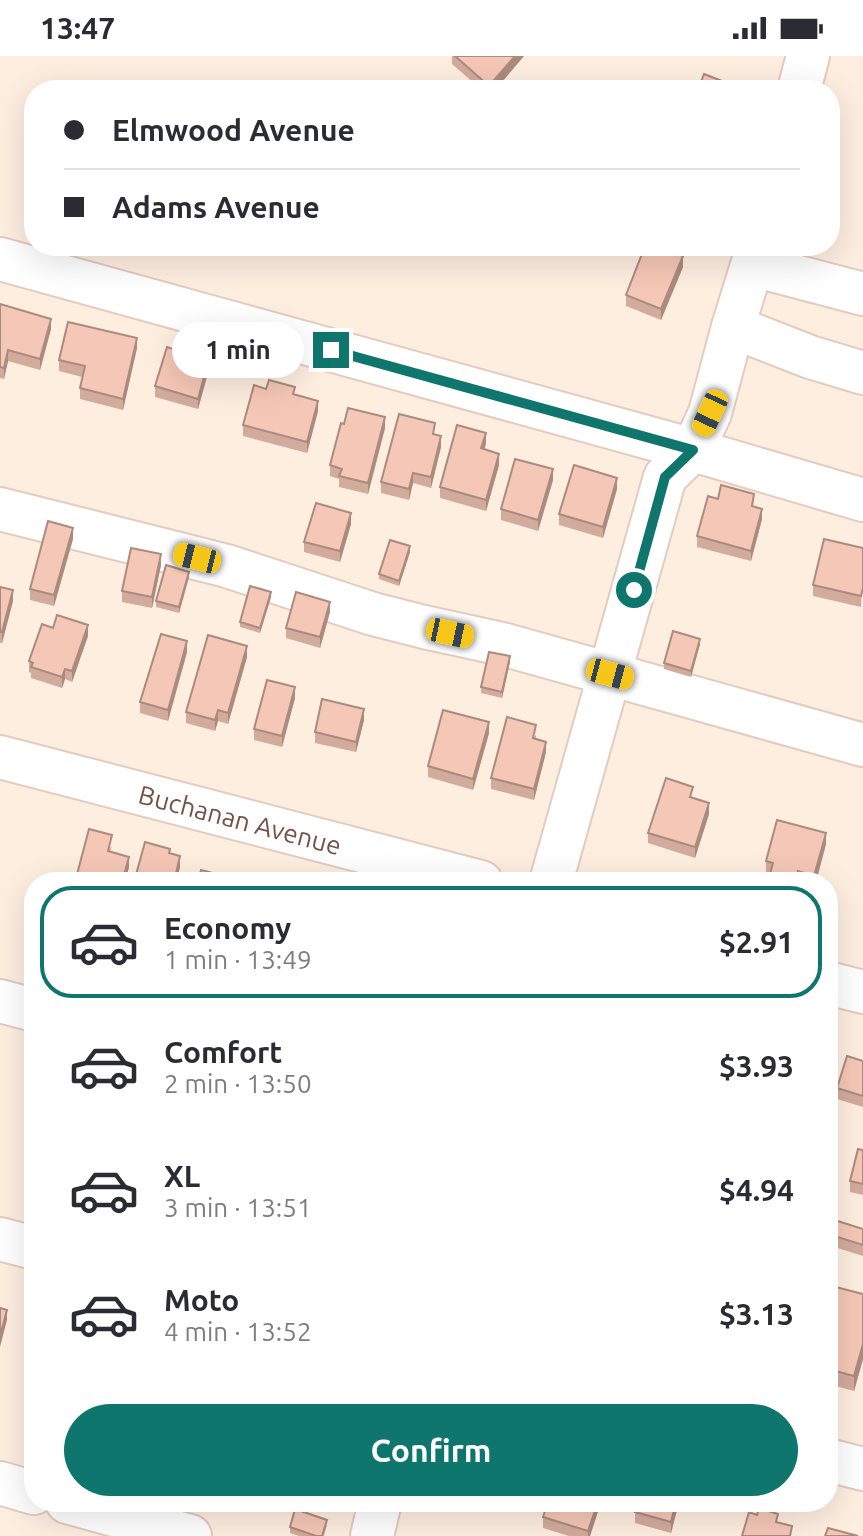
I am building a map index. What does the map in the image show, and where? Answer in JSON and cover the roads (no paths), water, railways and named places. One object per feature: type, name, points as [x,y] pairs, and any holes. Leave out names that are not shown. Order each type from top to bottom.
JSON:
[{"type":"street","points":[[802,80],[808,56]]},
{"type":"street","points":[[554,872],[665,477],[693,450],[710,413],[756,256],[863,294]]},
{"type":"street","points":[[0,259],[693,450],[863,500]]},
{"type":"street","points":[[733,327],[810,357],[863,373]]},
{"type":"street","points":[[0,509],[227,566],[373,614],[502,644],[863,745]]},
{"type":"street","name":"Buchanan Avenue","points":[[0,757],[443,872]]},
{"type":"street","points":[[838,986],[863,992]]},
{"type":"street","points":[[0,1001],[24,1007]]},
{"type":"street","points":[[0,1239],[24,1245]]},
{"type":"street","points":[[838,1463],[863,1469]]},
{"type":"street","points":[[0,1483],[24,1490]]},
{"type":"street","points":[[103,1512],[190,1536]]},
{"type":"street","points":[[372,1536],[378,1512]]}]
